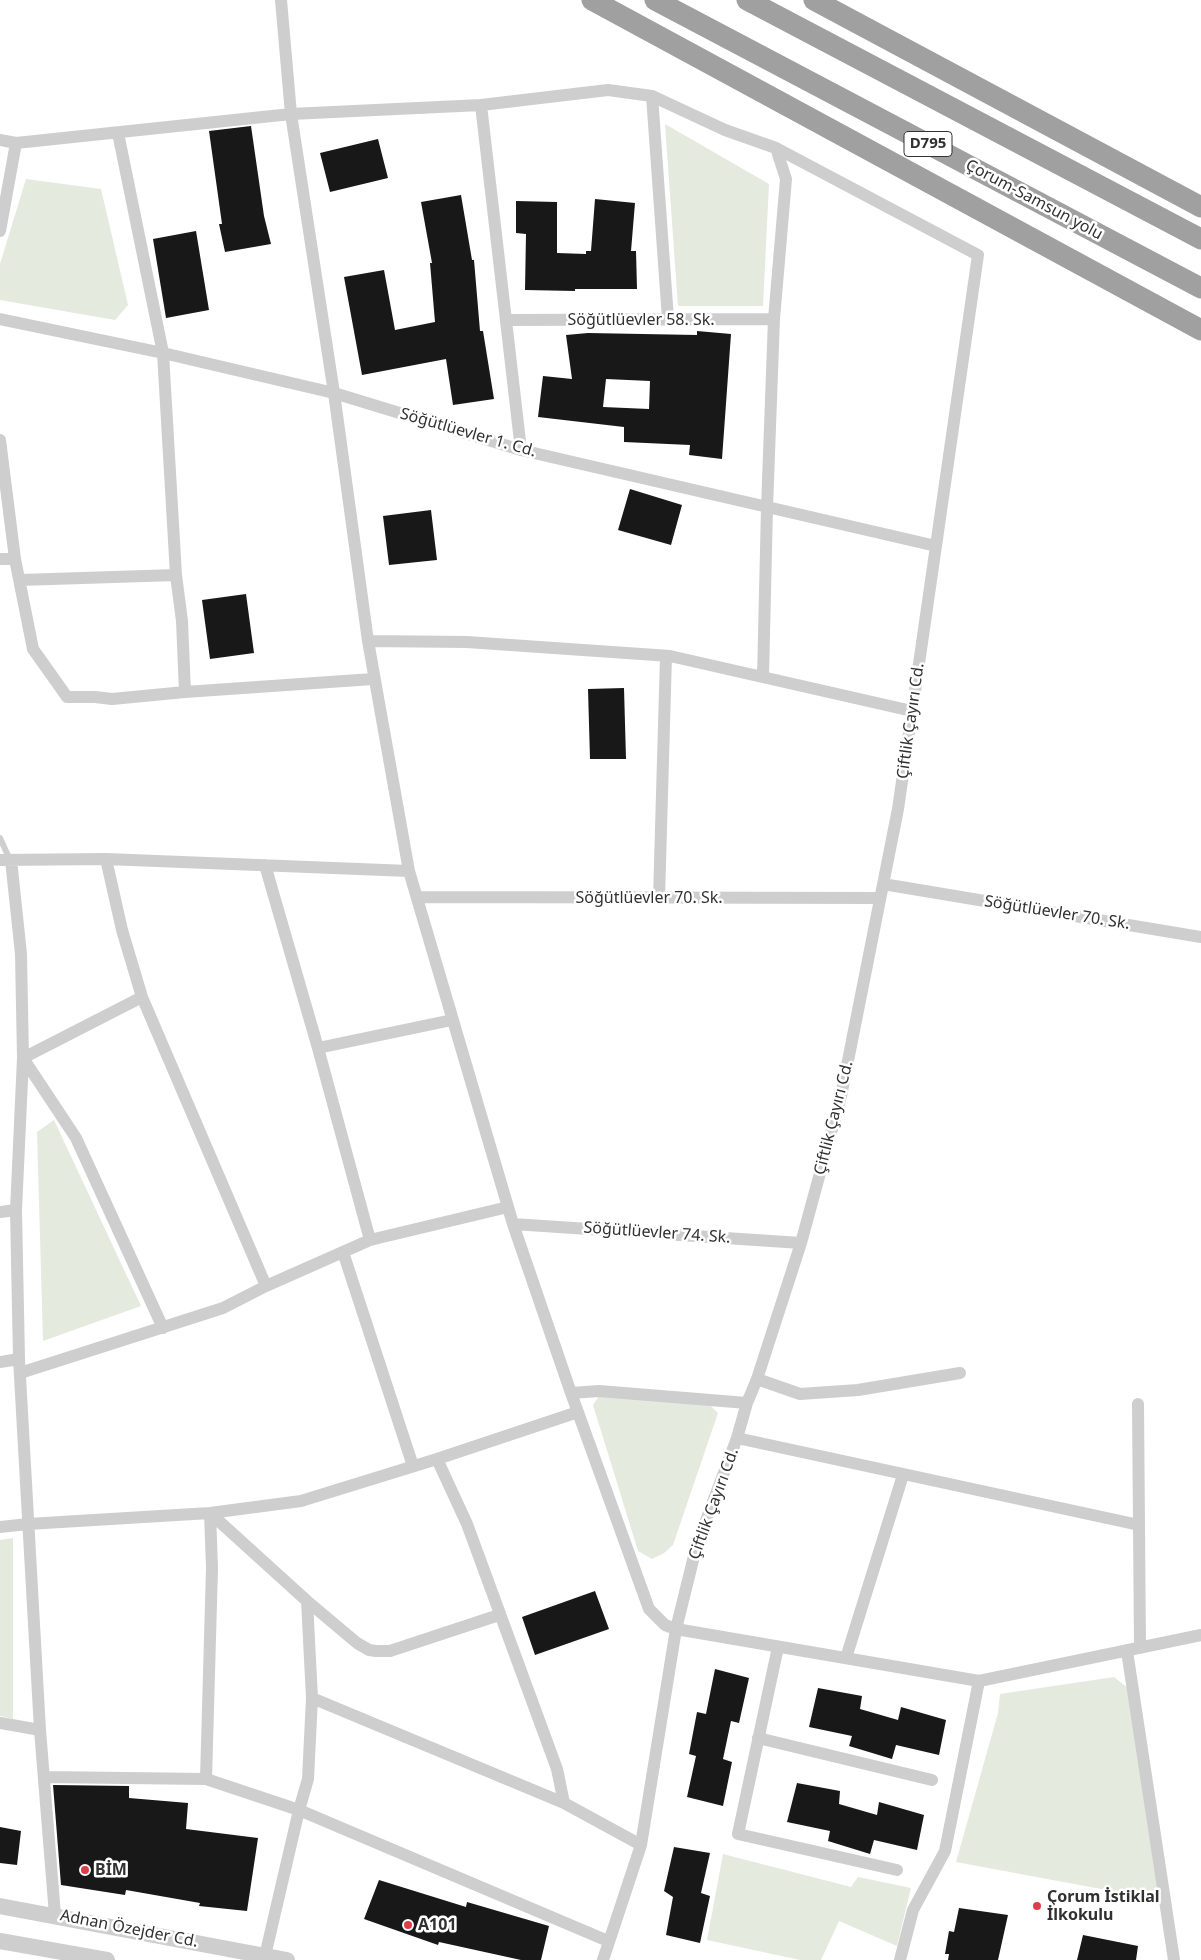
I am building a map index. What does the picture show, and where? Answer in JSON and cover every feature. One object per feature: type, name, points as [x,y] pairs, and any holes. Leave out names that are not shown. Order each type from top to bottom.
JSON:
[{"type":"highway","points":[[592,0],[1201,330]]},
{"type":"highway","name":"Çorum-Samsun yolu","points":[[654,0],[1201,288]]},
{"type":"highway","name":"D795","points":[[746,0],[1201,239]]},
{"type":"highway","points":[[814,0],[1201,207]]},
{"type":"highway","points":[[1171,191],[1201,187]]},
{"type":"street","points":[[281,0],[291,114],[334,393],[373,679],[410,871],[513,1224],[571,1393],[649,1609],[665,1625],[676,1629],[979,1681],[1201,1634]]},
{"type":"street","points":[[0,140],[16,143],[291,114],[482,105],[608,90],[652,96],[725,130],[776,148],[786,180],[774,319],[763,677]]},
{"type":"street","points":[[652,96],[668,320]]},
{"type":"street","points":[[482,105],[522,450]]},
{"type":"street","points":[[118,132],[163,353],[176,575],[182,621],[186,692]]},
{"type":"street","points":[[0,231],[16,143]]},
{"type":"street","name":"Çiftlik Çayırı Cd.","points":[[603,1960],[641,1845],[676,1629],[697,1544],[738,1438],[747,1403],[757,1379],[801,1242],[841,1096],[898,809],[978,255],[776,148]]},
{"type":"street","name":"Söğütlüevler 1. Cd.","points":[[0,319],[163,353],[334,393],[522,450],[936,546]]},
{"type":"street","name":"Söğütlüevler 58. Sk.","points":[[507,320],[774,319]]},
{"type":"street","points":[[0,440],[15,559],[33,650],[67,697],[112,699],[373,679]]},
{"type":"street","points":[[0,559],[15,559]]},
{"type":"street","points":[[20,580],[176,575]]},
{"type":"street","points":[[368,641],[467,642],[666,656],[912,710]]},
{"type":"street","points":[[659,898],[666,656]]},
{"type":"street","points":[[55,1915],[40,1730],[19,1359],[16,1210],[23,1058],[21,954],[5,860],[106,859],[410,871]]},
{"type":"street","points":[[106,859],[122,930],[142,997],[266,1286]]},
{"type":"street","points":[[265,865],[318,1048],[370,1240]]},
{"type":"street","name":"Söğütlüevler 70. Sk.","points":[[883,884],[1201,937]]},
{"type":"street","name":"Söğütlüevler 70. Sk.","points":[[417,897],[880,898]]},
{"type":"street","points":[[23,1058],[142,997]]},
{"type":"street","points":[[318,1048],[452,1020]]},
{"type":"street","points":[[23,1058],[76,1138],[163,1328]]},
{"type":"street","points":[[20,1373],[223,1308],[266,1286],[370,1240],[508,1207]]},
{"type":"street","points":[[0,1212],[16,1210]]},
{"type":"street","name":"Söğütlüevler 74. Sk.","points":[[513,1224],[801,1242]]},
{"type":"street","points":[[342,1252],[413,1466]]},
{"type":"street","points":[[0,1362],[19,1359]]},
{"type":"street","points":[[757,1379],[800,1394],[858,1390],[960,1373]]},
{"type":"street","points":[[571,1393],[599,1391],[747,1403]]},
{"type":"street","points":[[1138,1404],[1140,1648]]},
{"type":"street","points":[[0,1527],[210,1513],[301,1501],[437,1459],[578,1412]]},
{"type":"street","points":[[738,1438],[1139,1525]]},
{"type":"street","points":[[437,1459],[467,1524],[557,1769],[564,1803]]},
{"type":"street","points":[[846,1658],[903,1475]]},
{"type":"street","points":[[210,1513],[307,1601],[357,1643],[376,1651],[390,1650],[499,1614]]},
{"type":"street","points":[[206,1779],[212,1568],[210,1513]]},
{"type":"street","points":[[265,1956],[308,1779],[312,1698],[307,1601]]},
{"type":"street","points":[[778,1647],[738,1834],[897,1870]]},
{"type":"street","points":[[1127,1651],[1174,1960]]},
{"type":"street","points":[[900,1960],[913,1910],[945,1851],[979,1681]]},
{"type":"street","points":[[312,1698],[564,1803],[641,1845]]},
{"type":"street","points":[[0,1723],[40,1730]]},
{"type":"street","points":[[758,1738],[932,1780]]},
{"type":"street","points":[[44,1777],[206,1779],[299,1810],[608,1941]]},
{"type":"street","name":"Adnan Özejder Cd.","points":[[0,1906],[287,1960]]},
{"type":"street","points":[[0,1941],[108,1960]]},
{"type":"lane","points":[[0,838],[5,860]]},
{"type":"shaded area","points":[[665,124],[769,184],[763,306],[678,306]]},
{"type":"shaded area","points":[[26,179],[101,189],[128,305],[115,320],[0,300],[0,264]]},
{"type":"shaded area","points":[[54,1120],[141,1306],[43,1341],[37,1132]]},
{"type":"shaded area","points":[[599,1396],[708,1403],[718,1413],[673,1545],[664,1553],[652,1559],[638,1551],[593,1405]]},
{"type":"shaded area","points":[[13,1538],[13,1719],[0,1716],[0,1540]]},
{"type":"shaded area","points":[[1114,1677],[1128,1688],[1160,1900],[956,1862],[998,1713],[1000,1694]]},
{"type":"shaded area","points":[[723,1854],[851,1887],[858,1877],[911,1888],[897,1946],[839,1921],[821,1960],[800,1960],[707,1940]]},
{"type":"building","points":[[251,126],[264,216],[271,244],[225,252],[219,224],[222,224],[209,131]]},
{"type":"building","points":[[378,139],[388,178],[330,192],[320,153]]},
{"type":"building","points":[[461,195],[472,260],[474,260],[480,331],[483,331],[494,399],[453,405],[446,359],[362,375],[344,277],[384,270],[395,330],[435,322],[430,263],[432,263],[421,202]]},
{"type":"building","points":[[595,199],[635,203],[631,251],[636,251],[637,289],[525,290],[526,234],[516,233],[516,201],[557,202],[557,253],[586,254],[586,251],[591,251]]},
{"type":"building","points":[[196,231],[209,310],[166,318],[153,239]]},
{"type":"building","points":[[697,331],[731,334],[722,459],[689,455],[690,445],[624,442],[624,427],[538,417],[543,376],[572,379],[566,335],[588,333],[697,335]],"holes":[[[606,379],[650,381],[649,409],[603,407]]]},
{"type":"building","points":[[630,489],[682,505],[671,545],[618,530]]},
{"type":"building","points":[[431,510],[437,560],[389,565],[383,516]]},
{"type":"building","points":[[246,594],[254,653],[210,659],[202,600]]},
{"type":"building","points":[[624,688],[626,759],[590,759],[588,689]]},
{"type":"building","points":[[595,1591],[609,1629],[535,1655],[522,1617]]},
{"type":"building","points":[[715,1669],[749,1678],[739,1723],[731,1721],[723,1759],[732,1762],[723,1806],[687,1797],[696,1756],[689,1754],[697,1712],[706,1714]]},
{"type":"building","points":[[818,1688],[862,1696],[860,1709],[898,1720],[901,1707],[946,1720],[939,1755],[896,1745],[892,1759],[849,1746],[852,1736],[809,1727]]},
{"type":"building","points":[[797,1783],[840,1791],[839,1804],[877,1815],[879,1802],[924,1815],[917,1850],[874,1840],[870,1854],[828,1841],[830,1831],[787,1822]]},
{"type":"building","points":[[53,1785],[129,1786],[129,1798],[188,1803],[186,1829],[258,1838],[247,1911],[199,1906],[200,1903],[126,1890],[125,1895],[61,1885]]},
{"type":"building","points":[[0,1827],[21,1831],[17,1865],[0,1863]]},
{"type":"building","points":[[674,1847],[710,1853],[701,1893],[710,1896],[700,1943],[666,1935],[673,1897],[664,1891]]},
{"type":"building","points":[[379,1880],[466,1907],[467,1902],[549,1926],[541,1960],[521,1960],[439,1942],[438,1945],[364,1919]]},
{"type":"building","points":[[959,1908],[1008,1915],[998,1960],[948,1960],[949,1954],[945,1954],[949,1931],[954,1932]]},
{"type":"building","points":[[1083,1935],[1138,1946],[1136,1960],[1077,1960]]},
{"type":"place","name":"BİM","points":[[85,1870]]},
{"type":"place","name":"Çorum İstiklal İlkokulu","points":[[1037,1906]]},
{"type":"place","name":"A101","points":[[408,1925]]}]
